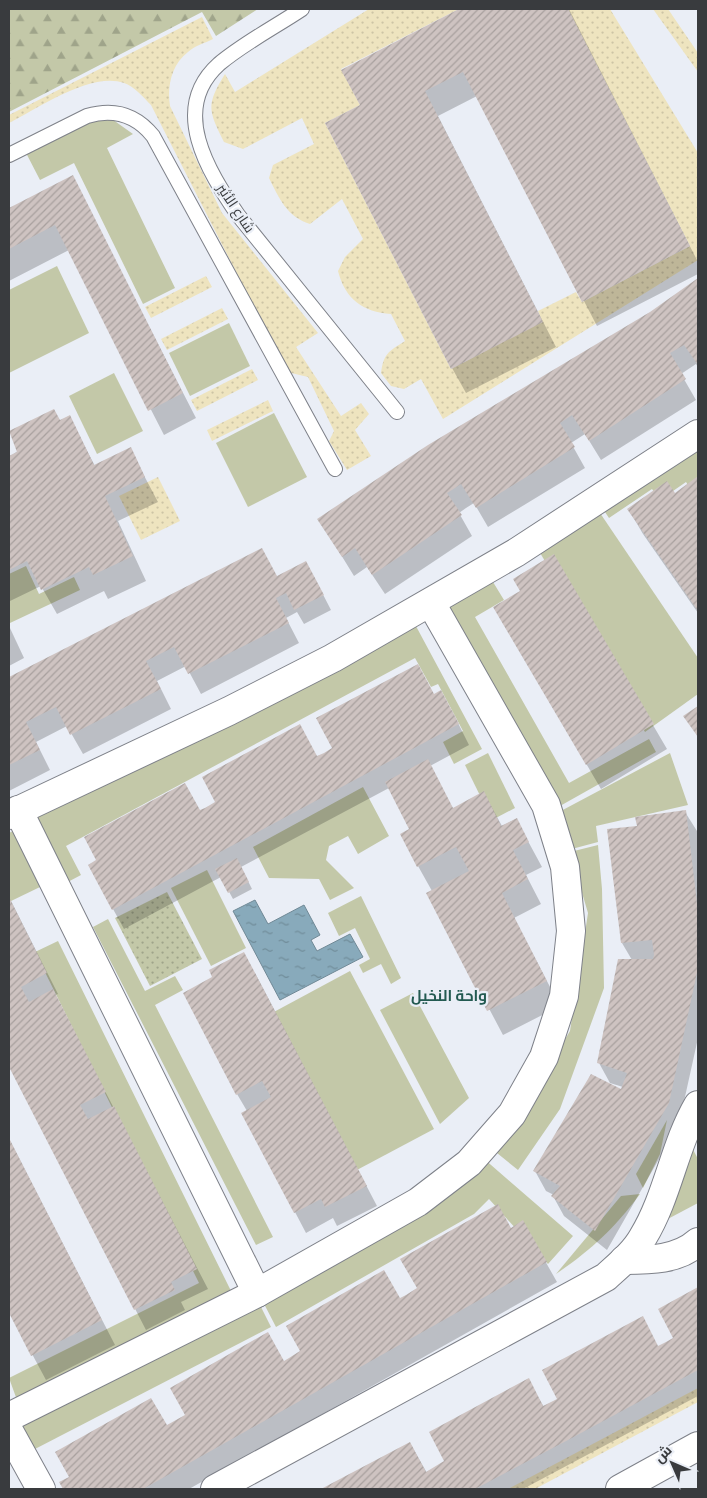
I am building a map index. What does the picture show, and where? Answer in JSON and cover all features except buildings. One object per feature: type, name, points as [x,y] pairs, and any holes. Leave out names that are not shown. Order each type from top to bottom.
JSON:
[{"type":"street","points":[[257,1293],[13,812],[229,711],[333,658],[517,552],[698,434]]},
{"type":"street","points":[[9,1417],[257,1293],[418,1202],[469,1163],[512,1114],[544,1057],[564,996],[571,931],[566,867],[546,805],[431,603]]},
{"type":"street","points":[[215,1489],[606,1276],[624,1260],[642,1239],[695,1124]]},
{"type":"street","points":[[624,1260],[657,1260],[674,1255],[698,1242]]},
{"type":"street","points":[[9,1431],[41,1489]]},
{"type":"street","points":[[620,1489],[698,1446]]},
{"type":"lane","name":"شارع الأثير","points":[[302,9],[232,55],[207,78],[195,110],[198,141],[228,200],[238,215],[397,412]]},
{"type":"lane","points":[[9,155],[87,116],[99,112],[124,115],[146,127],[154,136],[335,469]]},
{"type":"green space","points":[[9,9],[258,9],[216,36],[202,12],[9,112]]},
{"type":"green space","points":[[109,117],[133,134],[107,148],[175,288],[143,304],[74,163],[40,180],[25,151],[91,118]]},
{"type":"green space","points":[[57,266],[89,333],[9,373],[9,290]]},
{"type":"green space","points":[[229,323],[250,366],[190,396],[169,353]]},
{"type":"green space","points":[[114,373],[143,431],[97,454],[69,396]]},
{"type":"green space","points":[[274,413],[307,477],[248,507],[216,443]]},
{"type":"green space","points":[[698,438],[698,500],[686,482],[660,500],[652,489],[609,518],[601,506]]},
{"type":"green space","points":[[598,510],[698,658],[698,694],[645,732],[539,551]]},
{"type":"green space","points":[[26,566],[39,594],[74,577],[80,590],[10,623],[9,574]]},
{"type":"green space","points":[[493,582],[504,600],[475,617],[569,783],[649,739],[656,752],[560,806],[449,607]]},
{"type":"green space","points":[[410,615],[482,749],[454,764],[443,742],[463,731],[438,684],[431,687],[415,658],[66,846],[81,875],[64,884],[29,820]]},
{"type":"green space","points":[[488,753],[515,808],[492,820],[465,765]]},
{"type":"green space","points":[[670,753],[688,805],[596,826],[598,842],[568,850],[559,812]]},
{"type":"green space","points":[[363,787],[389,836],[358,854],[348,836],[329,846],[326,860],[354,888],[330,900],[319,879],[269,878],[253,847]]},
{"type":"green space","points":[[13,831],[40,887],[9,902],[9,833]]},
{"type":"green space","points":[[598,845],[602,889],[604,988],[560,1109],[518,1170],[497,1153],[570,1031],[588,913],[570,852]]},
{"type":"green space","points":[[207,870],[246,948],[211,966],[171,888]]},
{"type":"green space","points":[[167,892],[202,959],[150,986],[115,918]]},
{"type":"green space","points":[[361,896],[401,978],[391,984],[381,964],[363,973],[359,965],[370,959],[355,928],[339,936],[328,913]]},
{"type":"green space","points":[[108,919],[145,991],[175,976],[183,990],[155,1005],[273,1237],[256,1245],[93,927]]},
{"type":"green space","points":[[58,941],[232,1293],[17,1400],[9,1378],[199,1283],[35,952]]},
{"type":"green space","points":[[350,971],[434,1129],[355,1171],[272,1013]]},
{"type":"green space","points":[[413,993],[469,1098],[440,1124],[380,1010]]},
{"type":"green space","points":[[667,1120],[660,1154],[643,1188],[636,1174]]},
{"type":"green space","points":[[689,1142],[698,1159],[698,1203],[647,1230]]},
{"type":"green space","points":[[483,1158],[573,1236],[548,1264],[489,1199],[474,1214],[276,1327],[261,1298]]},
{"type":"green space","points":[[640,1194],[621,1218],[601,1238],[581,1256],[556,1274],[621,1196]]},
{"type":"green space","points":[[258,1301],[271,1327],[35,1449],[21,1424]]},
{"type":"sand","points":[[369,9],[459,9],[341,69],[360,105],[325,123],[451,369],[542,321],[538,311],[576,292],[582,302],[690,246],[568,9],[610,9],[698,153],[698,260],[443,419],[421,379],[404,389],[391,386],[381,373],[385,357],[405,341],[391,314],[381,313],[364,307],[350,296],[341,281],[338,271],[345,257],[363,239],[342,199],[310,224],[295,217],[290,212],[280,199],[269,178],[273,165],[314,144],[302,118],[243,149],[224,142],[212,115],[212,101],[225,74],[235,92]]},
{"type":"sand","points":[[653,9],[668,9],[698,53],[698,72]]},
{"type":"sand","points":[[202,17],[213,39],[190,50],[178,63],[170,84],[170,106],[222,213],[318,333],[296,347],[341,416],[361,403],[369,414],[355,430],[371,456],[347,470],[329,441],[334,431],[308,377],[287,372],[151,105],[135,89],[124,83],[111,81],[97,82],[65,93],[9,123],[9,115]]},
{"type":"sand","points":[[206,276],[212,287],[151,318],[145,307]]},
{"type":"sand","points":[[222,308],[228,319],[167,350],[161,339]]},
{"type":"sand","points":[[252,369],[258,380],[197,411],[191,400]]},
{"type":"sand","points":[[268,400],[273,411],[212,441],[207,430]]},
{"type":"sand","points":[[158,477],[180,521],[141,540],[119,496]]},
{"type":"sand","points":[[698,1388],[698,1402],[535,1489],[508,1489]]},
{"type":"water","points":[[255,900],[268,924],[304,905],[320,935],[311,940],[317,951],[350,934],[363,957],[280,1000],[233,911]]},
{"type":"district","name":"واحة النخيل","points":[[449,995]]}]
